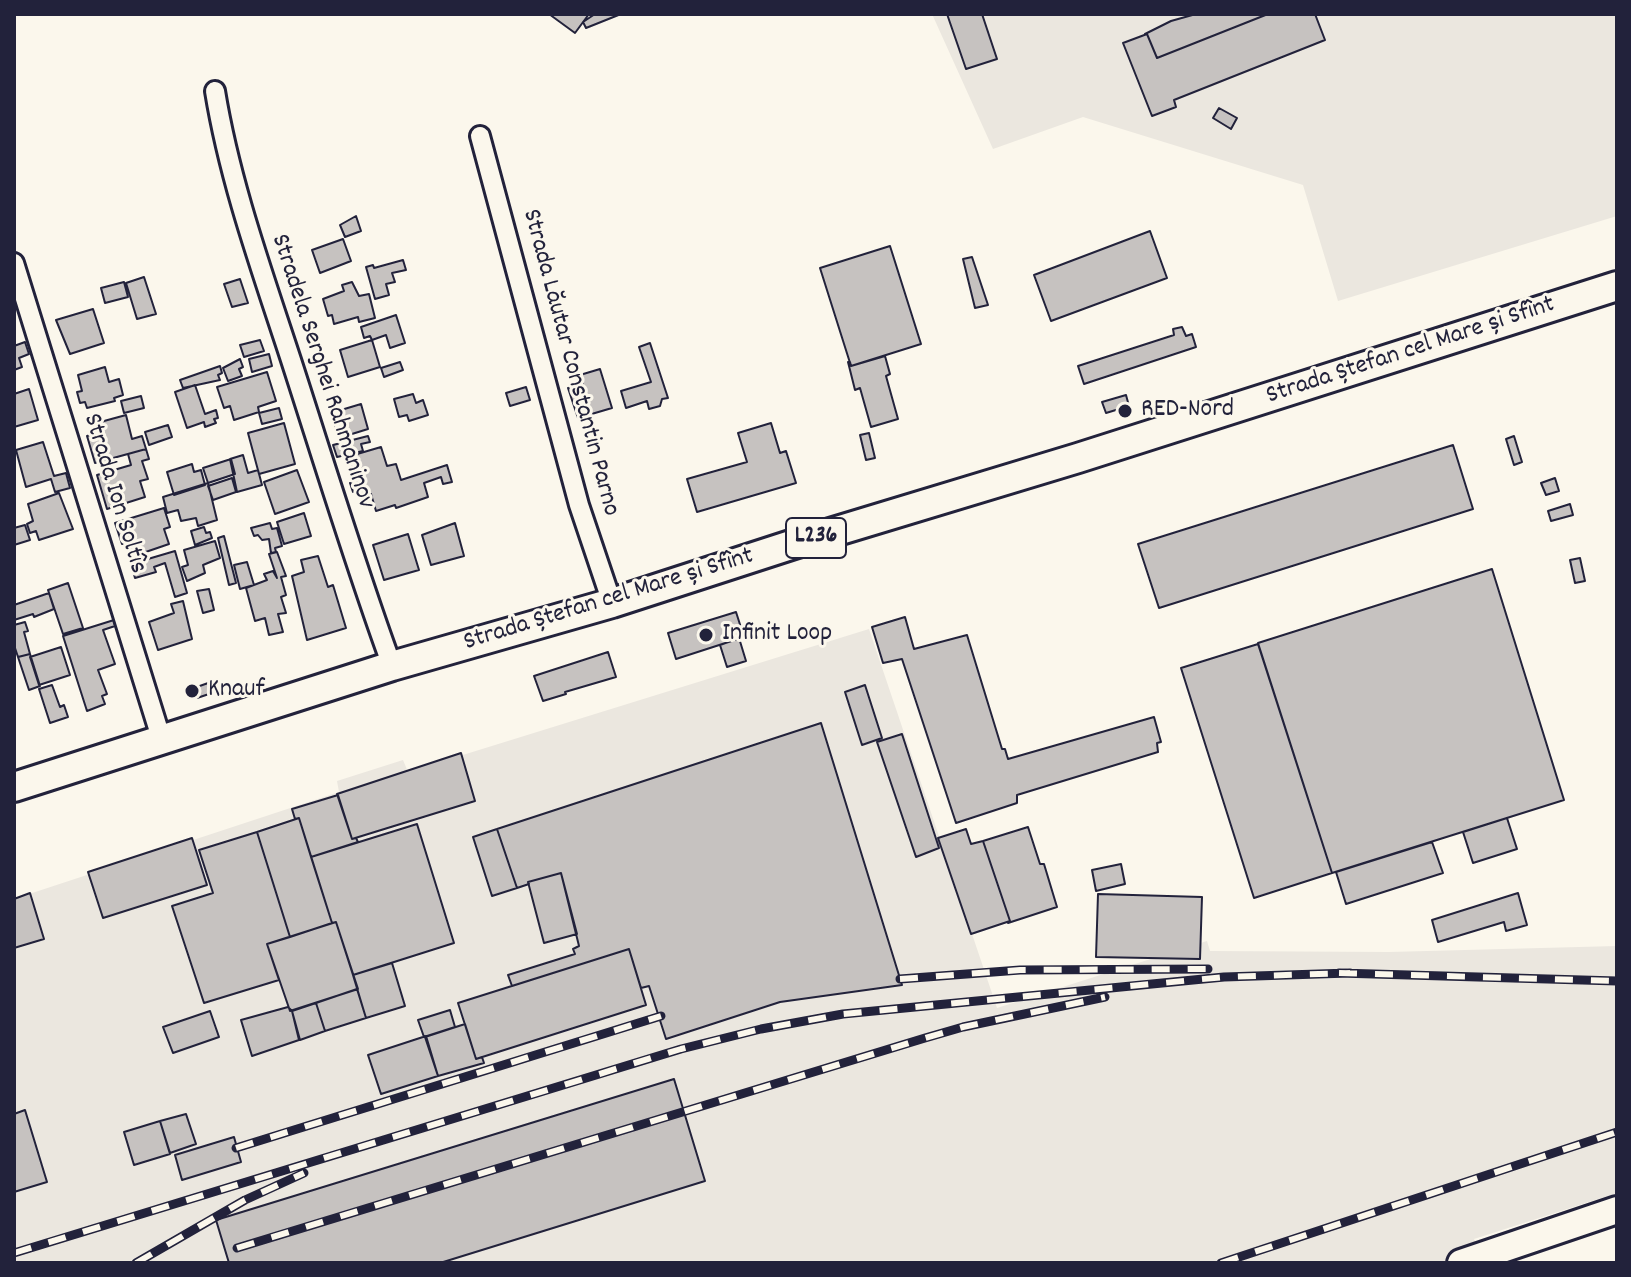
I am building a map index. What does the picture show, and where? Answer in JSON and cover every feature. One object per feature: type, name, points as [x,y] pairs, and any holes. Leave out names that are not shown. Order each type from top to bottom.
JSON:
[{"type":"main road","name":"Strada Ștefan cel Mare și Sfînt","points":[[14,787],[392,666],[612,603],[1617,286]]},
{"type":"street","name":"Stradela Serghei Rahmaninov","points":[[215,91],[228,160],[259,267],[392,666]]},
{"type":"street","name":"Strada Lăutar Constantin Parno","points":[[480,136],[579,505],[612,603]]},
{"type":"street","name":"Strada Ion Soltîs","points":[[14,263],[162,741]]},
{"type":"street","points":[[1461,1263],[1617,1210]]},
{"type":"shaded area","points":[[932,14],[1617,14],[1617,216],[1338,301],[1303,185],[1083,117],[993,149]]},
{"type":"shaded area","points":[[869,629],[997,1008],[1207,941],[1210,951],[1389,952],[1617,946],[1617,1193],[1474,1239],[1485,1263],[14,1263],[14,899],[339,792],[337,781],[403,760],[408,772]]},
{"type":"building","points":[[549,14],[589,14],[575,33]]},
{"type":"building","points":[[595,14],[621,14],[586,28],[583,22]]},
{"type":"building","points":[[947,14],[982,14],[997,59],[966,69]]},
{"type":"building","points":[[1196,14],[1268,14],[1157,58],[1145,34],[1171,21]]},
{"type":"building","points":[[1268,14],[1315,14],[1325,40],[1174,100],[1176,107],[1152,116],[1123,43],[1147,34],[1157,58]]},
{"type":"building","points":[[1219,108],[1237,118],[1231,129],[1213,118]]},
{"type":"building","points":[[356,216],[361,231],[345,237],[340,225]]},
{"type":"building","points":[[1150,231],[1167,278],[1051,321],[1034,275]]},
{"type":"building","points":[[343,239],[351,261],[320,273],[312,250]]},
{"type":"building","points":[[890,246],[921,344],[851,366],[820,268]]},
{"type":"building","points":[[972,257],[988,305],[975,308],[963,259]]},
{"type":"building","points":[[403,260],[406,270],[392,273],[395,282],[386,284],[389,295],[375,299],[366,267],[373,265],[374,268]]},
{"type":"building","points":[[144,277],[156,314],[137,319],[126,283]]},
{"type":"building","points":[[240,279],[248,303],[232,307],[224,284]]},
{"type":"building","points":[[124,282],[128,297],[105,303],[101,288]]},
{"type":"building","points":[[352,282],[359,296],[369,294],[375,318],[359,322],[358,317],[334,324],[323,299],[344,291],[342,285]]},
{"type":"building","points":[[93,309],[104,343],[70,354],[56,320]]},
{"type":"building","points":[[396,315],[405,343],[390,348],[386,335],[372,340],[370,336],[364,338],[361,327]]},
{"type":"building","points":[[1182,327],[1186,336],[1192,334],[1196,347],[1084,384],[1078,366],[1174,335],[1173,329]]},
{"type":"building","points":[[260,340],[264,351],[244,357],[240,345]]},
{"type":"building","points":[[372,340],[380,367],[348,377],[340,350]]},
{"type":"building","points":[[25,342],[29,354],[19,358],[22,367],[14,370],[14,346]]},
{"type":"building","points":[[650,343],[668,398],[662,399],[660,406],[649,409],[647,401],[626,408],[621,391],[651,382],[639,347]]},
{"type":"building","points":[[269,354],[272,366],[252,372],[249,359]]},
{"type":"building","points":[[885,356],[890,374],[886,376],[898,419],[871,427],[860,388],[855,390],[848,362],[851,366]]},
{"type":"building","points":[[240,359],[242,376],[228,381],[223,368]]},
{"type":"building","points":[[400,362],[403,370],[384,377],[381,368]]},
{"type":"building","points":[[220,366],[220,380],[183,388],[180,380]]},
{"type":"building","points":[[105,367],[109,382],[119,379],[123,395],[114,398],[115,401],[87,408],[85,402],[80,403],[77,392],[82,391],[78,375]]},
{"type":"building","points":[[600,369],[612,408],[578,418],[568,388],[583,384],[580,375]]},
{"type":"building","points":[[267,372],[276,401],[258,407],[259,412],[234,420],[230,406],[224,408],[217,387]]},
{"type":"building","points":[[195,385],[205,414],[216,410],[218,418],[214,419],[216,423],[205,427],[204,422],[187,428],[175,392]]},
{"type":"building","points":[[526,387],[530,400],[510,406],[506,393]]},
{"type":"building","points":[[29,389],[38,420],[14,427],[14,394]]},
{"type":"building","points":[[413,394],[416,403],[423,400],[428,415],[409,421],[407,415],[399,417],[394,399]]},
{"type":"building","points":[[1126,395],[1129,406],[1106,413],[1102,402]]},
{"type":"building","points":[[141,396],[144,408],[124,413],[121,401]]},
{"type":"building","points":[[361,404],[368,429],[339,438],[333,419],[343,416],[341,410]]},
{"type":"building","points":[[279,408],[282,419],[262,424],[259,413]]},
{"type":"building","points":[[126,415],[132,439],[142,436],[146,449],[106,460],[99,432],[96,433],[93,424]]},
{"type":"building","points":[[284,423],[295,464],[259,474],[248,433]]},
{"type":"building","points":[[771,423],[780,453],[786,451],[796,483],[697,512],[687,479],[747,462],[738,433]]},
{"type":"building","points":[[168,425],[172,437],[149,445],[145,432]]},
{"type":"building","points":[[99,432],[106,460],[95,463],[87,436]]},
{"type":"building","points":[[869,433],[875,458],[866,460],[860,435]]},
{"type":"building","points":[[368,436],[370,442],[361,444],[363,451],[337,457],[333,445]]},
{"type":"building","points":[[1514,436],[1522,462],[1514,465],[1506,439]]},
{"type":"building","points":[[43,442],[54,476],[66,473],[70,488],[55,492],[51,479],[26,487],[16,450]]},
{"type":"building","points":[[1453,445],[1473,509],[1159,608],[1138,544]]},
{"type":"building","points":[[381,447],[387,466],[396,464],[401,480],[447,465],[452,482],[443,484],[441,477],[424,483],[428,497],[376,511],[371,494],[359,498],[357,491],[353,492],[350,483],[354,482],[347,457]]},
{"type":"building","points":[[146,449],[149,459],[142,461],[148,479],[140,481],[145,497],[107,509],[97,475],[131,465],[128,454]]},
{"type":"building","points":[[243,455],[248,473],[258,470],[262,485],[237,492],[230,459]]},
{"type":"building","points":[[231,459],[235,474],[208,483],[203,468]]},
{"type":"building","points":[[192,464],[194,472],[201,470],[205,485],[174,495],[167,472]]},
{"type":"building","points":[[297,470],[309,502],[275,514],[264,482]]},
{"type":"building","points":[[232,478],[236,492],[213,500],[208,486]]},
{"type":"building","points":[[1555,478],[1559,491],[1546,495],[1541,483]]},
{"type":"building","points":[[208,483],[217,520],[198,526],[196,518],[181,521],[178,510],[167,513],[163,497]]},
{"type":"building","points":[[59,493],[73,529],[39,540],[36,531],[30,533],[27,524],[33,521],[28,504]]},
{"type":"building","points":[[1570,504],[1573,515],[1551,521],[1548,511]]},
{"type":"building","points":[[164,508],[170,527],[164,529],[169,544],[134,556],[129,542],[122,544],[115,523]]},
{"type":"building","points":[[304,513],[311,536],[284,544],[277,522]]},
{"type":"building","points":[[270,523],[272,529],[277,528],[282,546],[271,553],[269,539],[254,536],[251,528]]},
{"type":"building","points":[[455,523],[464,556],[431,565],[422,535]]},
{"type":"building","points":[[25,525],[30,540],[14,545],[14,528]]},
{"type":"building","points":[[204,527],[212,538],[195,545],[191,531]]},
{"type":"building","points":[[408,534],[419,570],[384,580],[373,545]]},
{"type":"building","points":[[224,536],[236,583],[229,585],[218,538]]},
{"type":"building","points":[[215,541],[220,558],[203,565],[205,573],[187,581],[182,567],[188,565],[184,550]]},
{"type":"building","points":[[175,551],[187,593],[175,597],[165,563],[154,567],[156,572],[135,578],[131,564]]},
{"type":"building","points":[[277,552],[286,576],[281,577],[286,595],[281,597],[286,613],[278,614],[283,632],[269,635],[265,618],[255,621],[246,588],[267,580],[264,574],[273,571],[277,578],[269,554]]},
{"type":"building","points":[[318,556],[328,587],[333,585],[346,628],[307,640],[292,576],[304,572],[301,560]]},
{"type":"building","points":[[1580,558],[1585,581],[1575,583],[1570,560]]},
{"type":"building","points":[[247,562],[254,585],[240,589],[234,565]]},
{"type":"building","points":[[1492,569],[1564,800],[1332,873],[1258,643]]},
{"type":"building","points":[[68,583],[83,628],[63,634],[48,590]]},
{"type":"building","points":[[209,589],[214,610],[203,613],[197,591]]},
{"type":"building","points":[[49,593],[54,609],[34,617],[33,614],[14,620],[14,605]]},
{"type":"building","points":[[183,601],[192,639],[158,650],[149,622],[174,613],[171,604]]},
{"type":"building","name":"Infinit Loop","points":[[736,612],[744,637],[676,659],[668,633]]},
{"type":"building","points":[[905,617],[914,649],[967,635],[1002,749],[1005,749],[1008,759],[1154,717],[1161,742],[1157,743],[1158,752],[1017,795],[1017,803],[956,823],[902,659],[883,663],[872,627]]},
{"type":"building","points":[[114,620],[115,626],[103,630],[115,664],[98,670],[107,694],[102,696],[105,704],[87,711],[63,636]]},
{"type":"building","points":[[25,622],[28,631],[24,632],[30,654],[18,657],[14,645],[14,625]]},
{"type":"building","points":[[739,638],[746,661],[727,667],[720,645]]},
{"type":"building","points":[[1258,644],[1332,873],[1254,898],[1181,668]]},
{"type":"building","points":[[61,647],[70,675],[39,685],[30,657]]},
{"type":"building","points":[[608,652],[616,677],[543,701],[534,676]]},
{"type":"building","points":[[30,654],[40,686],[29,690],[18,657]]},
{"type":"building","points":[[211,682],[215,692],[197,698],[194,688]]},
{"type":"building","points":[[52,685],[60,707],[64,705],[68,717],[50,723],[39,689]]},
{"type":"building","points":[[865,685],[882,738],[862,745],[845,692]]},
{"type":"building","points":[[821,723],[902,985],[780,1002],[666,1039],[649,986],[641,988],[629,949],[512,986],[508,975],[575,954],[573,949],[579,946],[561,873],[517,888],[497,829]]},
{"type":"building","points":[[902,734],[939,848],[916,857],[877,742]]},
{"type":"building","points":[[461,753],[475,801],[352,839],[337,794]]},
{"type":"building","points":[[338,795],[352,839],[356,838],[358,842],[311,857],[299,818],[295,819],[292,809]]},
{"type":"building","points":[[299,818],[332,923],[290,937],[257,832]]},
{"type":"building","points":[[1507,818],[1517,849],[1473,863],[1463,832]]},
{"type":"building","points":[[417,824],[454,943],[353,975],[311,857]]},
{"type":"building","points":[[1028,827],[1040,864],[1044,864],[1057,907],[1008,923],[1010,921],[983,841]]},
{"type":"building","points":[[497,829],[517,888],[492,896],[473,837]]},
{"type":"building","points":[[966,829],[971,844],[983,841],[1010,921],[971,934],[938,838]]},
{"type":"building","points":[[257,832],[290,937],[267,944],[279,980],[204,1003],[172,906],[213,893],[199,850]]},
{"type":"building","points":[[192,838],[207,885],[103,918],[88,872]]},
{"type":"building","points":[[1432,842],[1443,873],[1346,904],[1336,872]]},
{"type":"building","points":[[1121,864],[1125,884],[1096,891],[1092,870]]},
{"type":"building","points":[[561,873],[577,934],[544,943],[528,882]]},
{"type":"building","points":[[30,893],[44,939],[14,948],[14,899]]},
{"type":"building","points":[[1518,893],[1527,925],[1506,931],[1504,922],[1438,942],[1432,920]]},
{"type":"building","points":[[1098,894],[1202,897],[1200,959],[1096,957]]},
{"type":"building","points":[[336,922],[358,989],[290,1011],[267,944]]},
{"type":"building","points":[[629,949],[646,1005],[476,1059],[458,1003]]},
{"type":"building","points":[[392,963],[405,1006],[366,1018],[353,975]]},
{"type":"building","points":[[357,989],[366,1018],[325,1031],[316,1003]]},
{"type":"building","points":[[316,1003],[325,1031],[300,1040],[292,1011]]},
{"type":"building","points":[[288,1007],[292,1011],[299,1040],[252,1056],[241,1020]]},
{"type":"building","points":[[450,1010],[455,1027],[424,1037],[418,1020]]},
{"type":"building","points":[[210,1011],[219,1037],[173,1053],[163,1027]]},
{"type":"building","points":[[465,1024],[476,1059],[482,1057],[484,1063],[438,1076],[425,1037]]},
{"type":"building","points":[[426,1036],[438,1076],[381,1094],[368,1055]]},
{"type":"building","points":[[674,1079],[705,1181],[440,1263],[229,1263],[216,1220]]},
{"type":"building","points":[[25,1110],[47,1182],[14,1192],[14,1114]]},
{"type":"building","points":[[186,1114],[196,1144],[170,1153],[160,1121]]},
{"type":"building","points":[[160,1121],[170,1154],[134,1165],[124,1132]]},
{"type":"building","points":[[234,1137],[241,1162],[182,1180],[175,1155]]},
{"type":"railway","points":[[900,979],[1020,970],[1208,969]]},
{"type":"railway","points":[[1339,973],[1617,981]]},
{"type":"railway","points":[[14,1253],[681,1049],[761,1029],[843,1014],[1224,977],[1350,973]]},
{"type":"railway","points":[[237,1248],[963,1027],[1105,997]]},
{"type":"railway","points":[[236,1148],[661,1016]]},
{"type":"railway","points":[[1221,1263],[1617,1132]]},
{"type":"railway","points":[[136,1263],[245,1200],[304,1173]]},
{"type":"place","name":"RED-Nord","points":[[1125,411]]},
{"type":"place","name":"Infinit Loop","points":[[706,635]]},
{"type":"place","name":"Knauf","points":[[192,691]]}]
